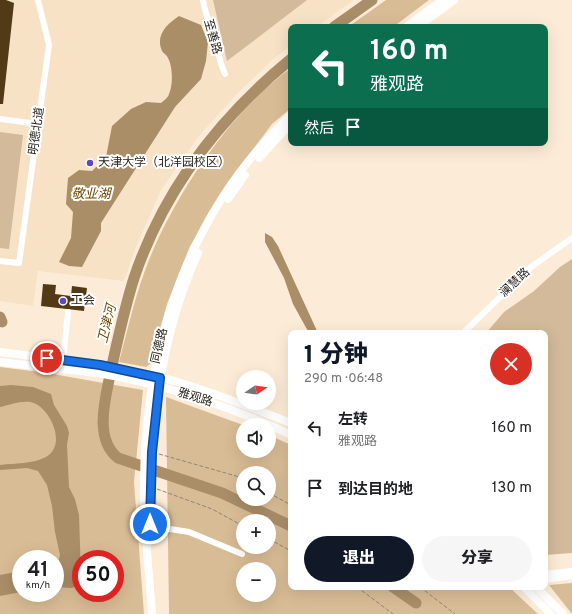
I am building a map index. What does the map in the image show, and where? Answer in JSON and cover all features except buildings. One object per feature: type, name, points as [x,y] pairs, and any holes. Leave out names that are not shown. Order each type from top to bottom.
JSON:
[{"type":"main road","points":[[410,24],[443,0]]},
{"type":"main road","points":[[421,24],[454,0]]},
{"type":"main road","name":"同德路","points":[[152,614],[147,486],[155,386],[164,325],[178,284],[197,242],[232,183],[261,146],[288,118]]},
{"type":"main road","name":"同德路","points":[[156,377],[174,316],[202,245],[214,222],[241,180],[269,146],[288,127]]},
{"type":"main road","name":"雅观路","points":[[0,352],[63,360],[99,369],[120,378],[155,386],[230,409],[288,434]]},
{"type":"main road","name":"雅观路","points":[[0,362],[99,369],[117,368],[202,390],[288,422]]},
{"type":"main road","name":"同德路","points":[[148,525],[157,614]]},
{"type":"main road","points":[[532,590],[551,614]]},
{"type":"main road","points":[[533,590],[563,614]]},
{"type":"street","name":"明德北道","points":[[0,261],[20,263],[48,45],[38,0]]},
{"type":"street","name":"至善路","points":[[203,0],[204,12],[216,41],[219,61],[225,74]]},
{"type":"street","points":[[0,119],[38,124]]},
{"type":"street","name":"澜慧路","points":[[466,330],[531,268],[572,238]]},
{"type":"street","points":[[63,360],[68,312]]},
{"type":"street","points":[[148,525],[189,532],[236,552]]},
{"type":"street","points":[[548,574],[572,571]]},
{"type":"street","points":[[548,580],[572,576]]},
{"type":"path","points":[[149,452],[236,476]]},
{"type":"path","points":[[147,486],[212,509],[236,522]]},
{"type":"path","points":[[276,497],[288,503]]},
{"type":"path","points":[[276,543],[288,549]]},
{"type":"path","points":[[361,590],[393,614]]},
{"type":"path","points":[[424,590],[455,614]]},
{"type":"shaded area","name":"天津大学（北洋园校区）","points":[[0,0],[354,0],[320,24],[288,24],[288,48],[273,59],[236,95],[199,136],[161,190],[136,247],[124,281],[38,271],[33,306],[0,301]]},
{"type":"shaded area","points":[[213,0],[307,0],[227,61]]},
{"type":"shaded area","points":[[386,0],[429,0],[397,24],[352,24]]},
{"type":"shaded area","points":[[288,70],[288,111],[272,124],[230,180],[190,246],[167,304],[150,364],[146,367],[119,362],[132,310],[144,272],[160,234],[174,208],[190,181],[227,130],[248,106]]},
{"type":"shaded area","points":[[0,132],[23,135],[9,249],[0,248]]},
{"type":"shaded area","points":[[572,259],[572,553],[548,555],[548,330],[489,330],[504,312],[534,291],[560,267]]},
{"type":"shaded area","points":[[0,367],[47,373],[143,390],[134,482],[144,614],[0,614]]},
{"type":"shaded area","points":[[166,397],[236,422],[236,458],[276,458],[276,438],[288,444],[288,590],[512,590],[538,614],[169,614]]},
{"type":"shaded area","points":[[572,583],[572,614],[549,585]]},
{"type":"water","name":"敬业湖","points":[[179,16],[201,25],[208,42],[206,61],[201,79],[175,107],[101,223],[101,231],[82,267],[69,266],[59,262],[71,238],[73,212],[66,204],[68,178],[79,170],[92,171],[106,157],[112,126],[131,109],[146,102],[161,103],[168,97],[171,86],[172,71],[168,57],[162,51],[160,40],[163,30]]},
{"type":"water","points":[[265,233],[272,237],[278,246],[317,330],[307,330],[293,304],[284,278],[265,242]]},
{"type":"water","points":[[11,385],[33,387],[51,394],[54,405],[67,426],[69,433],[67,445],[69,487],[75,499],[79,515],[80,550],[72,550],[72,588],[64,588],[64,550],[59,550],[47,485],[38,471],[27,468],[0,470],[0,465],[30,462],[46,457],[52,452],[55,444],[56,436],[54,428],[46,413],[34,403],[17,403],[0,407],[0,386]]},
{"type":"water","points":[[12,573],[12,594],[0,596],[0,575]]},
{"type":"waterway","name":"卫津河","points":[[338,24],[372,0]]},
{"type":"waterway","name":"卫津河","points":[[288,62],[240,106],[218,131],[197,157],[178,185],[161,215],[146,245],[130,290],[110,375],[103,419],[106,441],[118,458],[222,493],[288,525]]},
{"type":"waterway","points":[[0,317],[2,322]]},
{"type":"waterway","name":"卫津河","points":[[397,590],[416,603]]},
{"type":"place","name":"天津大学（北洋园校区）","points":[[90,163]]},
{"type":"place","name":"工会","points":[[63,301]]},
{"type":"route","points":[[47,358],[140,372],[160,378],[152,452],[150,524]]}]
